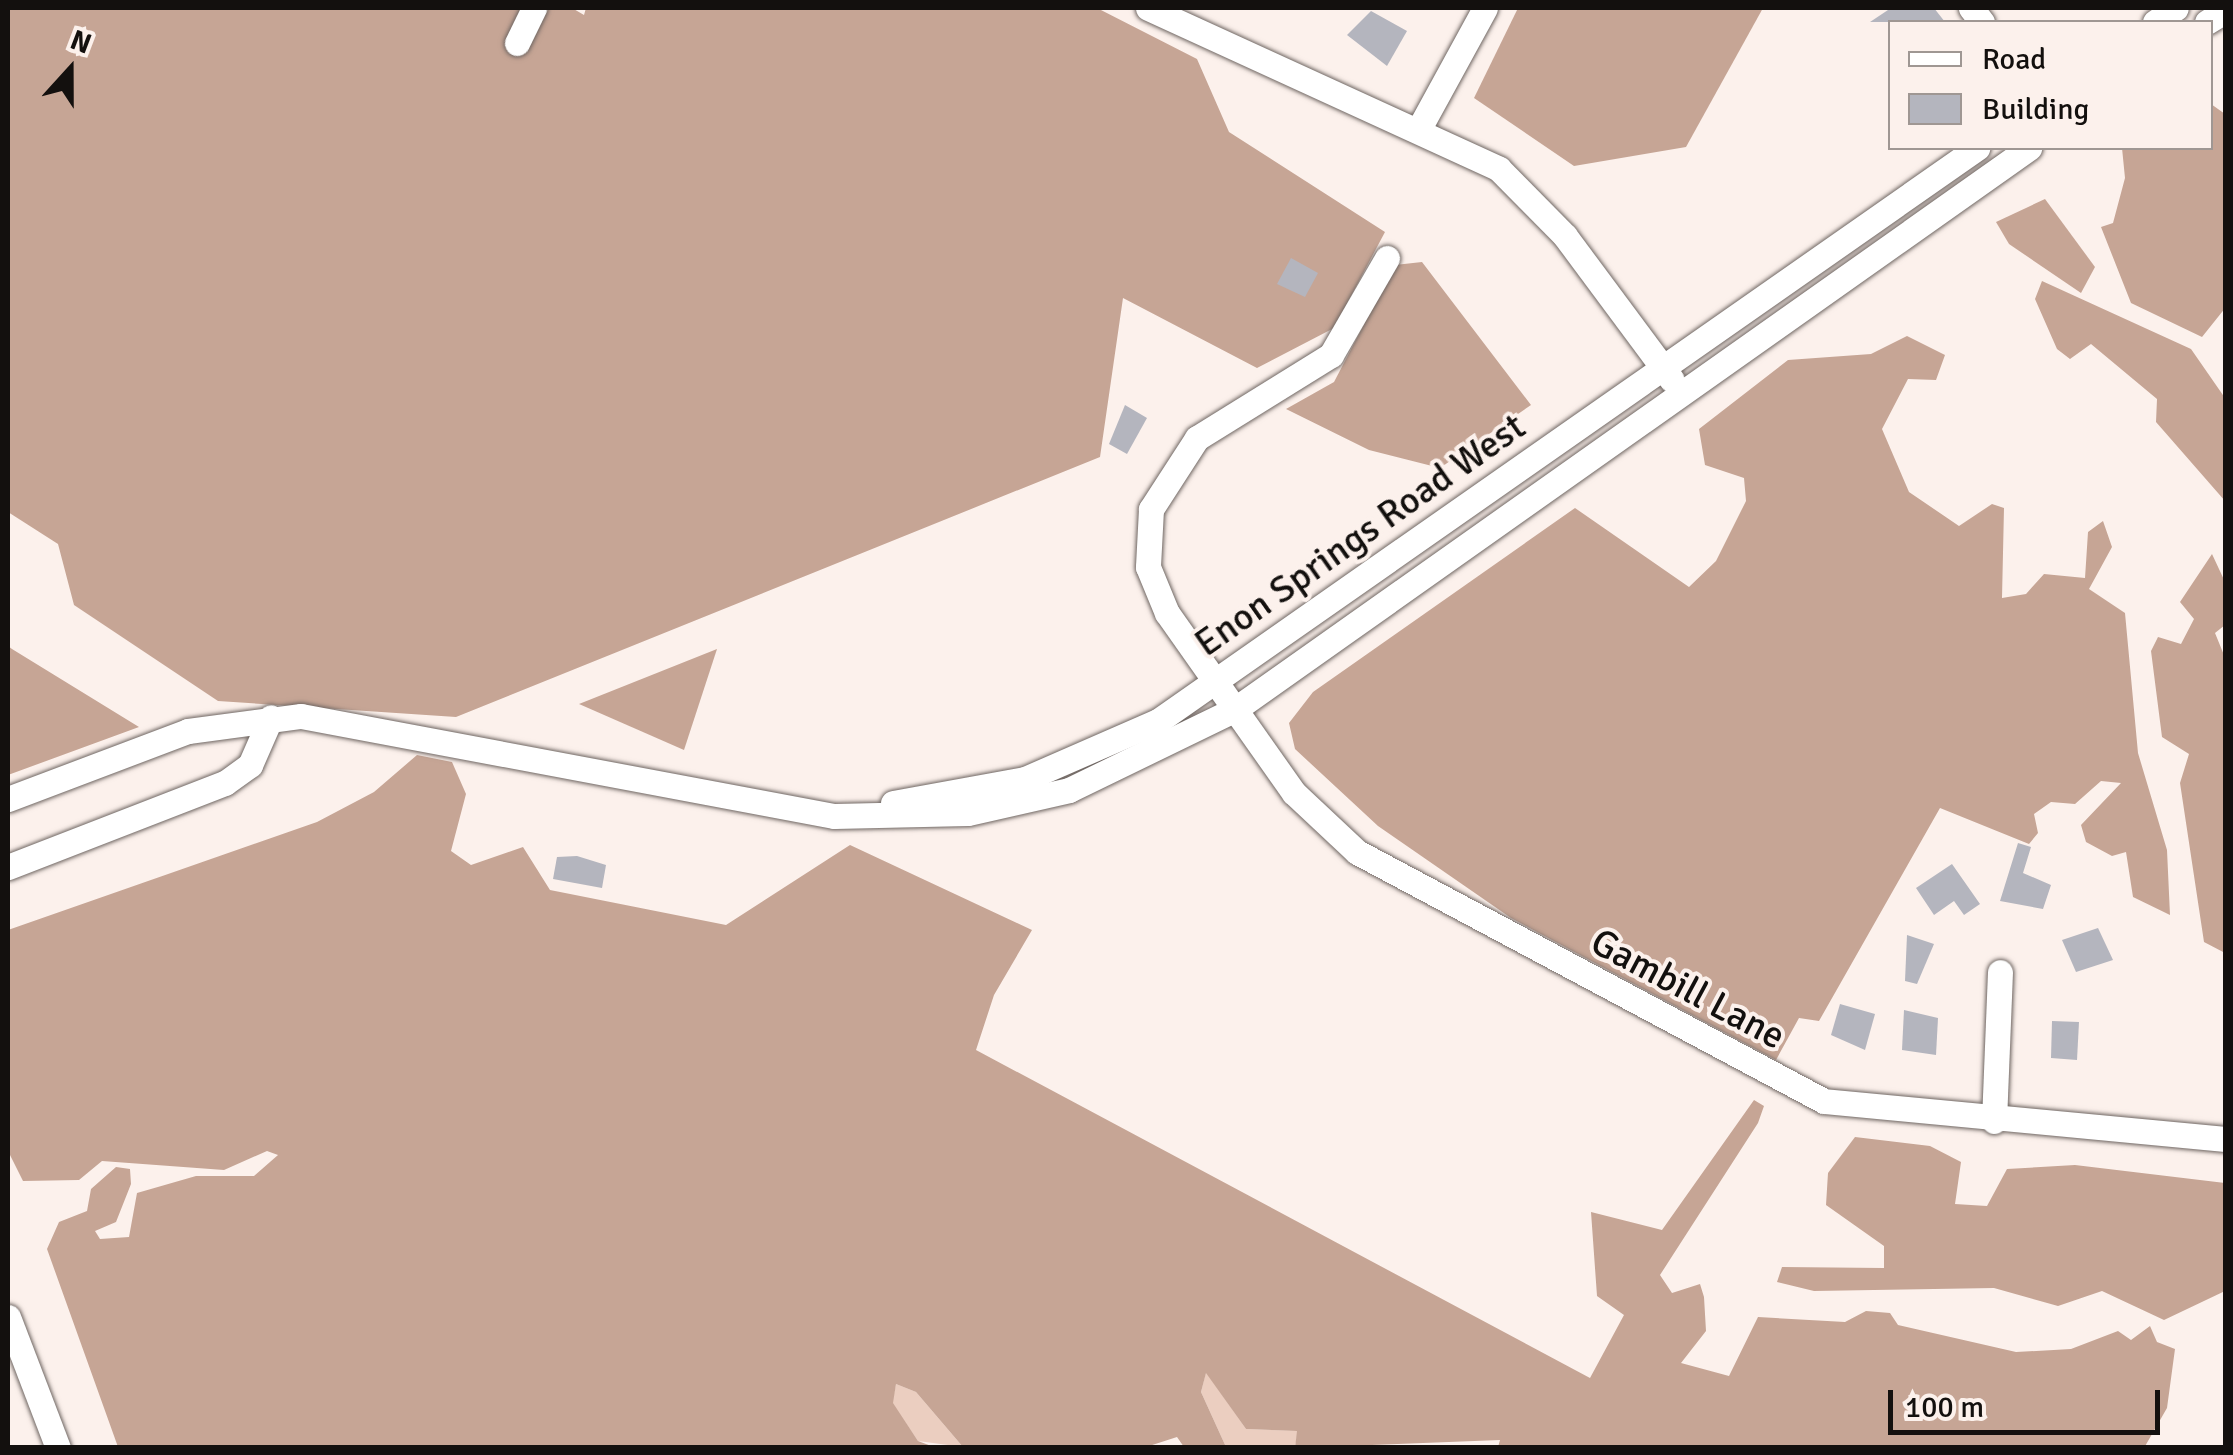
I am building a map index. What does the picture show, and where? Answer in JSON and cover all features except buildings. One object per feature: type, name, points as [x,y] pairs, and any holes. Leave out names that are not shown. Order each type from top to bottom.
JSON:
[{"type":"street","points":[[516,43],[534,8]]},
{"type":"street","points":[[1148,8],[1421,125],[1532,196],[1680,392]]},
{"type":"street","points":[[1421,125],[1485,8]]},
{"type":"street","name":"Enon Springs Road West","points":[[720,791],[870,804],[997,788],[1094,754],[1216,683],[1974,150]]},
{"type":"street","points":[[8,798],[188,731],[272,717],[346,721],[834,816],[968,813],[1107,776],[1234,710],[2027,150]]},
{"type":"street","name":"Gambill Lane","points":[[1386,258],[1331,355],[1197,438],[1151,509],[1148,567],[1216,683],[1294,793],[1357,852],[1824,1101],[1994,1121],[2226,1139]]},
{"type":"street","points":[[8,867],[225,783],[250,764],[272,717]]},
{"type":"street","points":[[1994,1121],[2000,972]]},
{"type":"street","points":[[8,1317],[58,1448]]},
{"type":"shaded area","points":[[8,8],[572,8],[584,15],[586,8],[1097,8],[1197,59],[1229,132],[1385,232],[1334,328],[1257,368],[1123,298],[1100,457],[456,717],[218,701],[74,605],[58,544],[8,512]]},
{"type":"shaded area","points":[[1518,8],[1763,8],[1686,147],[1574,166],[1474,98]]},
{"type":"shaded area","points":[[2213,105],[2225,114],[2226,307],[2202,337],[2131,303],[2101,227],[2113,223],[2125,178],[2122,150],[2213,150]]},
{"type":"shaded area","points":[[2045,199],[2095,267],[2081,293],[2009,244],[1996,222]]},
{"type":"shaded area","points":[[1422,262],[1531,405],[1440,468],[1369,450],[1286,409],[1334,382],[1395,265]]},
{"type":"shaded area","points":[[2042,281],[2191,349],[2225,398],[2225,501],[2156,422],[2157,399],[2091,344],[2070,359],[2057,349],[2035,299]]},
{"type":"shaded area","points":[[1907,336],[1945,355],[1936,380],[1908,379],[1882,429],[1909,492],[1959,526],[1992,504],[2004,508],[2002,598],[2026,594],[2044,574],[2085,578],[2088,532],[2103,521],[2112,547],[2089,589],[2125,613],[2138,753],[2167,850],[2170,915],[2133,897],[2126,852],[2112,856],[2086,842],[2081,825],[2121,783],[2101,781],[2075,804],[2051,802],[2034,814],[2038,833],[2029,844],[1940,808],[1819,1021],[1799,1018],[1776,1060],[1511,918],[1378,826],[1295,749],[1289,723],[1313,692],[1575,508],[1689,587],[1716,561],[1746,501],[1744,478],[1705,465],[1699,429],[1788,360],[1871,354]]},
{"type":"shaded area","points":[[2212,554],[2226,584],[2225,625],[2215,633],[2226,660],[2225,953],[2204,942],[2180,783],[2189,754],[2162,737],[2151,651],[2158,637],[2181,644],[2194,619],[2180,602]]},
{"type":"shaded area","points":[[8,646],[12,649],[139,727],[8,775]]},
{"type":"shaded area","points":[[717,649],[684,750],[579,704]]},
{"type":"shaded area","points":[[417,755],[452,762],[466,794],[451,851],[471,865],[523,847],[550,890],[726,925],[850,845],[1032,930],[994,995],[976,1050],[1590,1378],[1624,1315],[1597,1296],[1591,1212],[1662,1230],[1754,1100],[1764,1106],[1758,1123],[1660,1275],[1672,1293],[1700,1284],[1704,1297],[1706,1331],[1681,1363],[1729,1376],[1758,1317],[1845,1322],[1866,1311],[1890,1313],[1898,1325],[2016,1352],[2071,1349],[2118,1331],[2131,1340],[2150,1326],[2157,1342],[2175,1349],[2167,1408],[2144,1448],[1498,1447],[1500,1440],[1295,1448],[1297,1431],[1246,1429],[1206,1373],[1201,1392],[1226,1447],[1184,1447],[1177,1437],[1146,1447],[963,1447],[916,1392],[896,1384],[893,1403],[918,1441],[934,1447],[118,1447],[47,1249],[59,1222],[87,1211],[91,1189],[116,1167],[130,1169],[131,1184],[116,1222],[95,1231],[100,1239],[129,1237],[137,1193],[196,1176],[254,1176],[278,1155],[267,1151],[224,1170],[102,1161],[79,1180],[23,1181],[8,1151],[8,930],[317,822],[374,792]]},
{"type":"shaded area","points":[[1855,1137],[1930,1146],[1961,1162],[1955,1204],[1987,1206],[2007,1169],[2075,1165],[2225,1183],[2225,1291],[2164,1320],[2102,1291],[2058,1306],[1994,1288],[1814,1291],[1777,1282],[1782,1267],[1884,1268],[1884,1246],[1826,1205],[1828,1173]]},
{"type":"shaded area","points":[[1206,1372],[1246,1429],[1298,1431],[1295,1447],[1226,1447],[1201,1392]]},
{"type":"shaded area","points":[[896,1384],[916,1392],[963,1447],[918,1441],[892,1403]]}]
